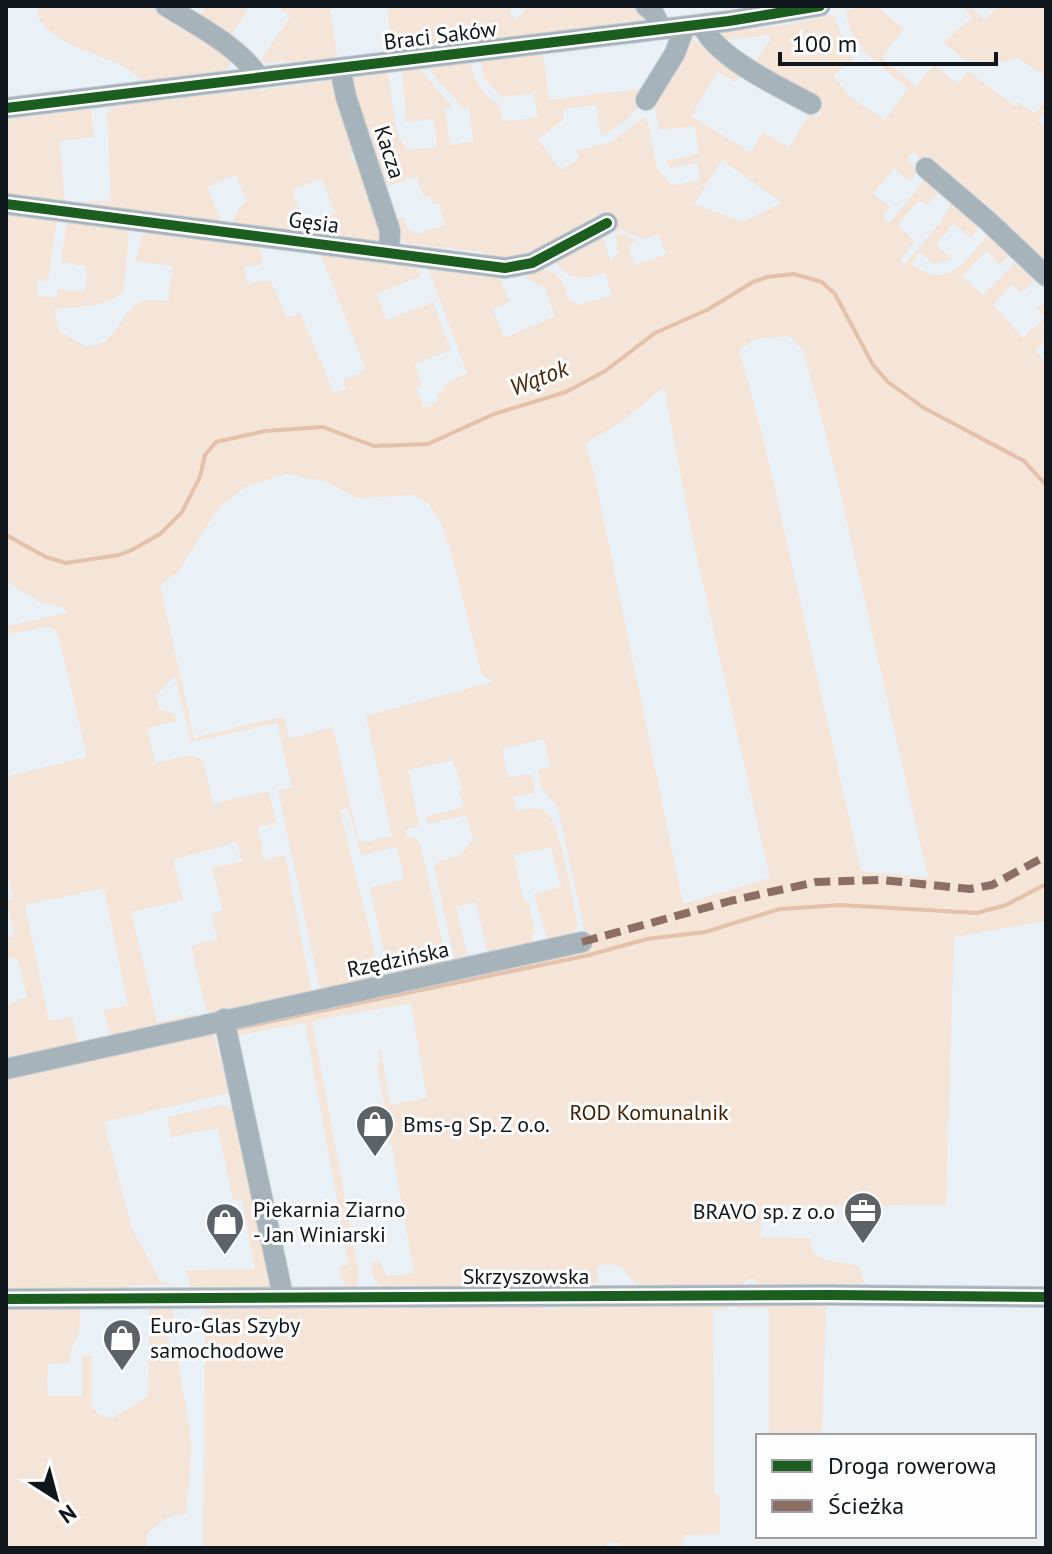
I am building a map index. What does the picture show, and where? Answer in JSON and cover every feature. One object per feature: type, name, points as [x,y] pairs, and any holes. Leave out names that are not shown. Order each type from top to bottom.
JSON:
[{"type":"street","points":[[166,6],[235,52],[250,64],[259,77]]},
{"type":"street","points":[[646,6],[653,12],[661,28]]},
{"type":"street","name":"Braci Saków","points":[[6,108],[694,25],[820,6]]},
{"type":"street","points":[[646,100],[694,25],[725,52],[811,104]]},
{"type":"street","name":"Kacza","points":[[340,68],[346,97],[390,231],[389,251]]},
{"type":"street","points":[[926,168],[1046,274]]},
{"type":"street","name":"Gęsia","points":[[6,204],[505,268],[532,263],[607,223]]},
{"type":"street","name":"Rzędzińska","points":[[6,1069],[582,942]]},
{"type":"street","points":[[224,1019],[283,1296]]},
{"type":"street","name":"Skrzyszowska","points":[[6,1299],[283,1296],[1046,1297]]},
{"type":"green space","points":[[39,6],[157,6],[233,61],[221,74],[151,83],[122,66],[62,40],[37,15]]},
{"type":"green space","points":[[206,6],[250,6],[229,39],[199,16]]},
{"type":"green space","points":[[275,6],[337,6],[330,10],[338,61],[286,66],[286,61],[260,61],[291,16]]},
{"type":"green space","points":[[387,6],[515,6],[509,14],[517,20],[527,6],[634,6],[645,13],[652,24],[392,55]]},
{"type":"green space","name":"ROD Komunalnik","points":[[858,6],[876,6],[904,29],[882,57],[916,86],[934,65],[958,84],[968,71],[1015,106],[1018,102],[1035,114],[1046,100],[1046,110],[1038,121],[1046,127],[1046,260],[1037,261],[913,152],[907,158],[917,172],[910,181],[894,169],[873,193],[890,207],[883,217],[889,223],[928,176],[943,188],[927,205],[919,200],[898,225],[915,241],[900,260],[904,265],[940,223],[954,198],[981,222],[971,238],[953,224],[936,245],[953,260],[934,264],[920,252],[911,263],[924,272],[947,274],[965,261],[991,231],[1012,252],[1001,265],[986,251],[962,276],[983,295],[1019,259],[1038,278],[1021,293],[1013,284],[993,305],[1023,338],[1045,318],[1037,309],[1046,301],[1046,340],[1035,350],[1046,363],[1046,921],[954,937],[946,1205],[761,1206],[761,1237],[810,1238],[814,1253],[820,1257],[858,1266],[864,1280],[858,1288],[759,1286],[754,1279],[747,1279],[735,1287],[646,1287],[636,1284],[621,1268],[600,1265],[597,1269],[598,1283],[555,1289],[387,1290],[374,1278],[371,1271],[373,1262],[380,1261],[387,1276],[414,1273],[377,1064],[380,1062],[378,1051],[381,1050],[390,1105],[427,1098],[411,1003],[312,1021],[358,1269],[357,1287],[348,1288],[340,1276],[340,1266],[349,1265],[305,1023],[233,1036],[235,1025],[586,946],[592,937],[586,938],[558,808],[542,788],[538,770],[550,767],[544,739],[502,749],[508,777],[530,774],[535,785],[534,793],[513,797],[516,811],[532,808],[547,813],[557,832],[578,924],[573,934],[549,946],[534,894],[561,887],[551,847],[514,855],[523,899],[528,902],[535,932],[533,943],[489,959],[476,902],[456,907],[469,964],[455,961],[434,867],[438,862],[461,855],[473,839],[466,815],[428,824],[426,817],[464,807],[459,790],[462,788],[453,760],[408,770],[419,826],[405,830],[408,839],[415,838],[421,847],[446,958],[437,970],[390,980],[370,888],[404,879],[397,847],[361,855],[348,808],[340,810],[380,974],[378,979],[321,995],[278,790],[292,787],[277,723],[191,742],[175,675],[156,696],[159,709],[174,714],[177,721],[147,728],[155,763],[191,755],[203,760],[213,804],[268,791],[277,822],[258,827],[261,852],[263,860],[285,855],[310,994],[210,1014],[206,1009],[191,946],[217,939],[211,914],[223,910],[212,868],[242,862],[237,842],[173,860],[183,900],[131,912],[157,1022],[196,1014],[195,1021],[156,1031],[152,1027],[112,1041],[103,1011],[128,1005],[104,888],[25,905],[49,1021],[72,1017],[78,1042],[88,1041],[80,1048],[6,1058],[6,1006],[27,996],[17,956],[6,959],[6,938],[14,936],[7,900],[13,899],[6,866],[6,777],[87,757],[59,637],[54,629],[45,627],[10,634],[8,626],[66,613],[65,608],[40,602],[6,581],[6,208],[57,218],[48,281],[37,280],[37,296],[56,297],[59,289],[85,292],[85,266],[61,262],[67,221],[93,220],[97,226],[129,231],[124,290],[102,303],[55,309],[58,330],[86,347],[106,340],[134,306],[143,301],[168,301],[173,266],[135,261],[145,227],[260,245],[262,264],[244,267],[247,284],[270,280],[287,318],[300,313],[334,393],[346,389],[343,380],[366,370],[319,250],[413,261],[421,276],[376,294],[387,320],[433,302],[451,350],[414,364],[422,384],[416,388],[424,408],[438,402],[438,394],[445,384],[467,373],[428,268],[497,273],[510,302],[493,309],[504,338],[555,316],[545,288],[530,280],[525,271],[544,270],[555,274],[569,300],[579,305],[612,295],[605,273],[576,277],[565,272],[552,259],[603,237],[610,260],[618,253],[616,236],[619,233],[637,240],[628,246],[635,265],[666,254],[659,234],[644,239],[620,230],[615,233],[607,217],[530,261],[488,260],[482,252],[404,243],[392,220],[404,217],[408,229],[417,234],[445,225],[438,203],[434,205],[430,196],[424,197],[416,176],[381,189],[349,78],[388,73],[399,138],[408,150],[437,147],[434,119],[406,122],[403,71],[420,69],[453,108],[445,109],[450,145],[473,141],[469,107],[461,108],[429,68],[470,63],[480,87],[499,104],[502,121],[538,118],[534,93],[502,97],[484,78],[480,61],[543,54],[549,100],[646,88],[640,104],[629,117],[601,136],[596,105],[563,109],[564,119],[538,139],[561,170],[580,158],[576,151],[611,142],[644,117],[657,168],[669,183],[677,185],[700,180],[698,163],[669,168],[666,161],[699,154],[695,126],[660,130],[654,105],[693,39],[738,67],[741,74],[735,82],[718,71],[691,116],[748,151],[751,152],[763,132],[789,147],[811,112],[816,118],[821,113],[815,103],[753,65],[770,40],[770,35],[724,40],[720,37],[721,32],[781,26],[833,15],[853,59],[833,75],[850,97],[885,120],[908,88],[869,56],[854,36],[846,12]],"holes":[[[722,160],[782,203],[742,222],[694,204]],[[789,336],[803,350],[833,461],[928,878],[861,871],[763,437],[739,350],[756,339]],[[664,387],[692,535],[770,878],[683,904],[594,473],[585,444],[620,423]],[[286,474],[324,481],[357,498],[414,495],[429,504],[442,525],[482,675],[493,682],[366,716],[392,836],[359,843],[333,727],[289,739],[284,716],[194,738],[160,585],[179,571],[217,509],[245,487]]]},
{"type":"green space","points":[[963,6],[972,6],[986,20],[998,6],[1046,6],[1046,76],[1017,58],[977,65],[943,42],[972,18]]},
{"type":"green space","points":[[336,80],[359,149],[349,155],[362,170],[382,239],[377,242],[323,237],[322,218],[335,214],[322,179],[292,189],[306,233],[231,224],[246,201],[236,175],[207,187],[222,223],[6,201],[6,120],[91,109],[94,137],[60,141],[65,204],[111,200],[107,113],[114,106],[258,89],[264,91]]},
{"type":"green space","points":[[213,1030],[229,1093],[104,1122],[131,1226],[160,1281],[172,1285],[131,1285],[121,1294],[6,1295],[6,1073]]},
{"type":"green space","points":[[223,1105],[240,1111],[273,1291],[195,1290],[190,1285],[186,1270],[255,1269],[242,1200],[233,1201],[218,1128],[171,1137],[167,1117]]},
{"type":"green space","points":[[740,1302],[826,1303],[822,1434],[769,1434],[769,1308],[738,1309]]},
{"type":"green space","points":[[543,1303],[545,1309],[559,1309],[561,1303],[726,1303],[728,1309],[713,1310],[714,1493],[720,1494],[720,1534],[685,1535],[683,1548],[621,1548],[620,1543],[607,1543],[607,1548],[203,1548],[205,1304]]},
{"type":"green space","points":[[152,1304],[170,1304],[174,1319],[179,1320],[179,1325],[168,1335],[169,1348],[179,1356],[190,1436],[186,1514],[169,1517],[151,1530],[147,1534],[147,1548],[6,1548],[6,1305],[81,1305],[79,1334],[70,1351],[69,1363],[48,1364],[47,1396],[82,1396],[82,1356],[92,1356],[92,1407],[100,1416],[112,1418],[148,1396],[149,1310]]},
{"type":"waterway","name":"Wątok","points":[[6,535],[46,557],[66,563],[119,555],[160,534],[182,512],[200,477],[205,455],[216,442],[265,431],[323,427],[374,446],[428,444],[494,414],[566,392],[605,371],[655,333],[707,310],[753,282],[794,274],[822,282],[835,294],[873,365],[888,382],[924,408],[1024,461],[1046,485]]},
{"type":"waterway","points":[[239,1028],[589,955],[647,939],[705,932],[780,909],[841,905],[977,913],[1006,905],[1046,884]]},
{"type":"marked path","points":[[582,942],[730,901],[816,882],[882,880],[970,889],[992,885],[1046,856]]},
{"type":"cycle path","points":[[6,108],[729,21],[820,6]]},
{"type":"cycle path","points":[[6,204],[505,268],[532,263],[607,223]]},
{"type":"cycle path","points":[[6,1299],[829,1295],[1046,1297]]},
{"type":"place","name":"Bms-g Sp. Z o.o.","points":[[375,1158]]},
{"type":"place","name":"BRAVO sp. z o.o","points":[[863,1245]]},
{"type":"place","name":"Piekarnia Ziarno - Jan Winiarski","points":[[225,1256]]},
{"type":"place","name":"Euro-Glas Szyby samochodowe","points":[[122,1372]]}]
